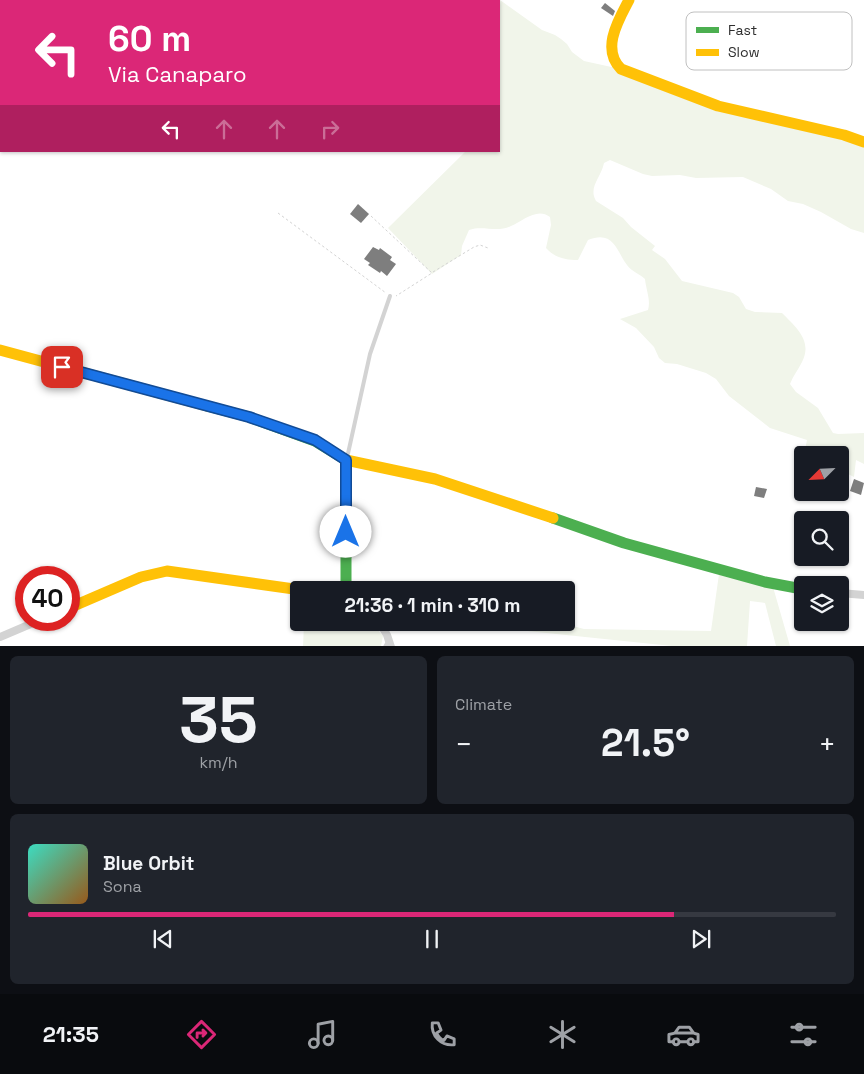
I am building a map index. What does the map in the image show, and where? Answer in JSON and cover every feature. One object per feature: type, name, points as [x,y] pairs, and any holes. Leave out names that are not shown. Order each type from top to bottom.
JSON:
[{"type":"street","points":[[629,0],[619,19],[611,52],[612,59],[621,69],[718,106],[844,135],[864,142]]},
{"type":"street","points":[[0,350],[249,417],[315,440],[346,460],[435,479],[624,542],[757,580],[794,587]]},
{"type":"street","points":[[346,460],[346,581]]},
{"type":"street","points":[[80,603],[141,577],[167,571],[290,588]]},
{"type":"street","points":[[849,594],[864,595]]},
{"type":"street","points":[[0,637],[15,631]]},
{"type":"street","points":[[383,631],[388,644]]},
{"type":"lane","points":[[346,460],[370,354],[390,296]]},
{"type":"path","points":[[278,213],[390,296],[401,294],[474,246],[480,245],[488,248]]},
{"type":"path","points":[[371,216],[432,273]]},
{"type":"shaded area","points":[[500,0],[542,30],[561,39],[572,52],[584,61],[616,68],[696,100],[864,143],[864,233],[851,229],[803,204],[788,201],[771,189],[743,177],[696,178],[680,175],[652,176],[610,160],[604,163],[593,191],[596,201],[623,218],[631,227],[655,246],[652,250],[665,259],[682,281],[733,293],[739,297],[746,309],[755,312],[782,313],[793,324],[804,341],[805,354],[790,384],[796,392],[818,408],[833,433],[864,433],[864,464],[856,460],[854,477],[849,474],[849,446],[806,446],[807,440],[770,428],[729,396],[716,379],[706,373],[677,364],[665,363],[659,358],[654,347],[636,328],[620,319],[648,310],[649,302],[645,279],[627,265],[616,246],[605,238],[598,237],[588,240],[578,260],[561,258],[546,248],[551,225],[550,217],[540,213],[535,214],[506,228],[469,230],[462,246],[461,255],[432,274],[388,228],[465,152],[500,152]]},
{"type":"shaded area","points":[[719,574],[773,587],[790,646],[776,646],[765,603],[750,601],[747,646],[672,646],[527,631],[575,631],[575,627],[584,629],[711,631]]},
{"type":"shaded area","points":[[304,631],[379,631],[383,636],[381,646],[303,646]]},
{"type":"building","points":[[605,3],[615,11],[613,16],[601,8]]},
{"type":"building","points":[[358,204],[369,214],[361,223],[350,214]]},
{"type":"building","points":[[373,247],[379,250],[380,248],[392,257],[390,260],[396,264],[387,276],[368,265],[370,263],[364,259]]},
{"type":"building","points":[[854,479],[864,483],[861,495],[850,491]]},
{"type":"building","points":[[756,487],[767,489],[764,498],[754,496]]},
{"type":"traffic: fast","points":[[207,406],[249,417],[315,441],[346,460],[346,581]]},
{"type":"traffic: fast","points":[[553,518],[624,543],[765,582],[794,587]]},
{"type":"traffic: slow","points":[[629,0],[613,35],[612,53],[621,69],[718,106],[844,135],[864,142]]},
{"type":"traffic: slow","points":[[0,350],[207,406]]},
{"type":"traffic: slow","points":[[346,460],[435,479],[553,518]]},
{"type":"traffic: slow","points":[[80,603],[141,577],[167,571],[290,588]]},
{"type":"route","points":[[62,367],[249,417],[315,440],[346,460],[346,532]]}]
